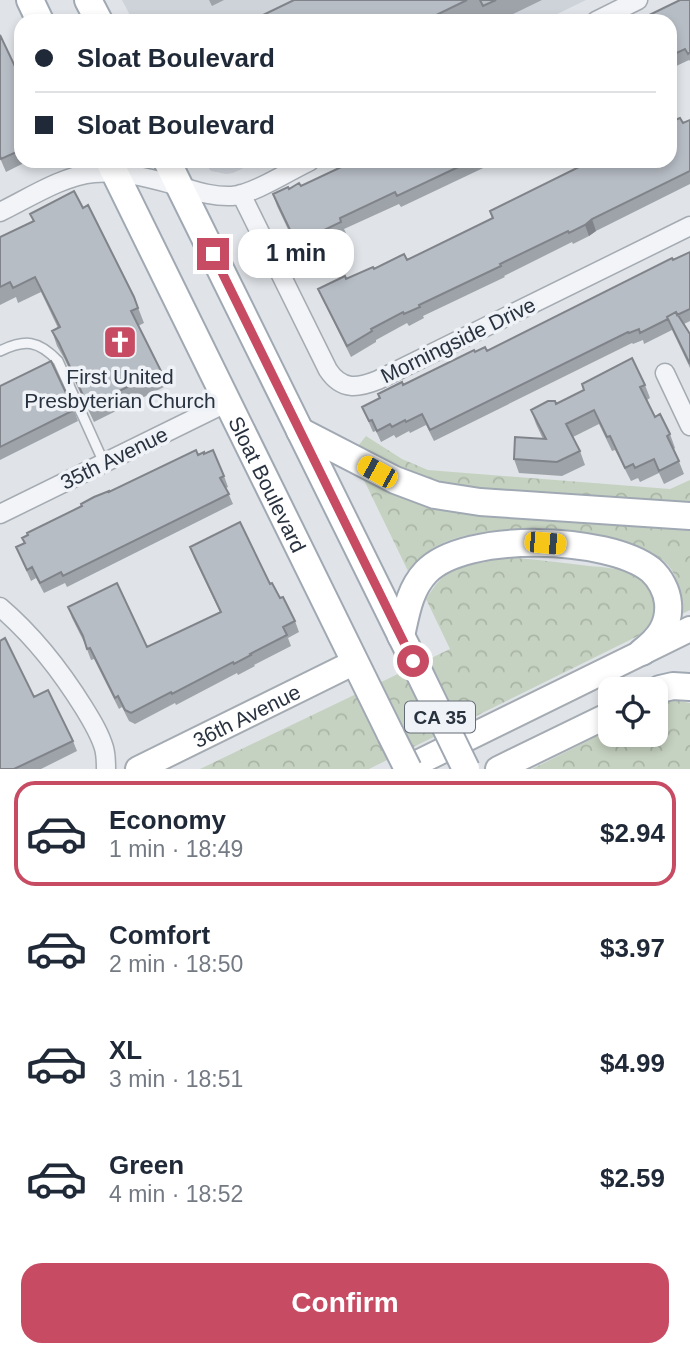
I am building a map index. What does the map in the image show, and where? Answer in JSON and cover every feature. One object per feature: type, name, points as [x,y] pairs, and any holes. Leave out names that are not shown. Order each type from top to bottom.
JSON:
[{"type":"main road","name":"Sloat Boulevard","points":[[112,168],[406,769]]},
{"type":"main road","name":"CA 35","points":[[170,168],[466,769]]},
{"type":"main road","points":[[300,431],[395,480],[435,495],[480,502],[690,516]]},
{"type":"main road","points":[[401,636],[411,596],[426,572],[437,563],[453,554],[491,545],[545,543],[622,556],[653,572],[666,593],[668,614],[660,635],[642,652]]},
{"type":"main road","points":[[406,769],[690,629]]},
{"type":"main road","name":"36th Avenue","points":[[138,769],[355,662]]},
{"type":"main road","points":[[668,685],[690,675]]},
{"type":"main road","points":[[668,687],[690,687]]},
{"type":"main road","points":[[498,769],[598,719]]},
{"type":"street","points":[[610,14],[638,0]]},
{"type":"street","points":[[0,212],[72,177],[109,168]]},
{"type":"street","points":[[115,168],[207,194],[231,196],[241,194],[295,168]]},
{"type":"street","name":"Morningside Drive","points":[[241,194],[328,370],[340,383],[359,387],[690,226]]},
{"type":"street","points":[[665,373],[690,426]]},
{"type":"street","name":"35th Avenue","points":[[0,514],[228,402]]},
{"type":"street","points":[[0,607],[46,654],[77,698],[101,738],[106,769]]},
{"type":"lane","points":[[0,351],[21,342],[31,343],[50,352],[58,360],[104,463]]},
{"type":"shaded area","points":[[122,0],[586,0],[557,14],[129,14]]},
{"type":"shaded area","points":[[209,168],[243,168],[226,174]]},
{"type":"green space","points":[[366,436],[402,459],[428,470],[670,489],[690,480],[690,506],[457,486],[419,479],[358,446]]},
{"type":"green space","points":[[361,474],[690,525],[690,610],[682,614],[677,581],[667,564],[649,551],[598,535],[568,531],[508,530],[460,537],[438,545],[424,554],[408,571]]},
{"type":"green space","points":[[518,558],[611,568],[632,574],[643,582],[651,594],[654,603],[652,617],[638,636],[369,769],[200,769],[450,649],[426,599],[434,587],[455,568],[465,564]]},
{"type":"green space","points":[[674,700],[690,703],[690,769],[532,769],[598,736],[598,747],[668,747],[668,702]]},
{"type":"building","points":[[294,0],[467,0],[438,14],[265,14]]},
{"type":"building","points":[[480,0],[496,0],[483,6]]},
{"type":"building","points":[[680,0],[690,0],[688,54],[685,49],[677,53],[677,14],[651,14]]},
{"type":"building","points":[[0,35],[14,64],[14,153],[1,159]]},
{"type":"building","points":[[680,118],[683,123],[690,120],[690,171],[569,233],[568,231],[500,264],[501,266],[419,305],[420,307],[404,314],[403,312],[347,346],[318,289],[345,276],[346,279],[373,267],[374,269],[404,254],[407,260],[493,218],[490,211],[577,168],[677,168],[677,119]]},
{"type":"building","points":[[339,168],[456,168],[397,196],[395,192],[340,218],[341,222],[322,231],[326,239],[300,251],[273,194],[299,183],[301,186]]},
{"type":"building","points":[[74,191],[83,208],[88,205],[134,297],[138,308],[131,311],[161,371],[88,406],[52,331],[60,327],[35,277],[13,288],[10,282],[0,287],[0,237],[34,221],[30,214]]},
{"type":"building","points":[[690,252],[690,309],[677,315],[676,312],[640,333],[639,329],[628,332],[430,430],[422,414],[377,431],[362,407],[380,398],[378,394],[402,382],[403,385],[474,350],[475,352],[485,347],[487,351],[672,258],[673,260]]},
{"type":"building","points":[[676,312],[690,334],[690,364],[667,317]]},
{"type":"building","points":[[632,358],[645,385],[640,387],[655,417],[660,414],[679,461],[659,471],[654,459],[635,468],[633,464],[625,468],[594,410],[566,424],[580,451],[557,462],[514,459],[515,437],[546,439],[531,410],[548,401],[555,401],[556,404],[584,390],[582,384]]},
{"type":"building","points":[[51,361],[74,410],[0,447],[0,386]]},
{"type":"building","points":[[196,450],[198,455],[213,450],[224,476],[220,478],[229,494],[63,576],[61,572],[40,583],[32,567],[27,570],[16,547],[25,543],[22,538],[28,535],[27,533],[82,506],[81,504],[94,497]]},
{"type":"building","points":[[240,522],[270,584],[272,583],[280,598],[283,597],[295,621],[283,627],[287,635],[234,664],[233,662],[131,713],[125,710],[118,696],[115,698],[90,648],[87,649],[68,607],[117,583],[147,647],[221,612],[190,547]]},
{"type":"building","points":[[5,638],[34,697],[48,690],[73,741],[14,769],[0,769],[0,641]]},
{"type":"place","name":"First United Presbyterian Church","points":[[120,342]]},
{"type":"route","points":[[213,254],[413,661]]}]
